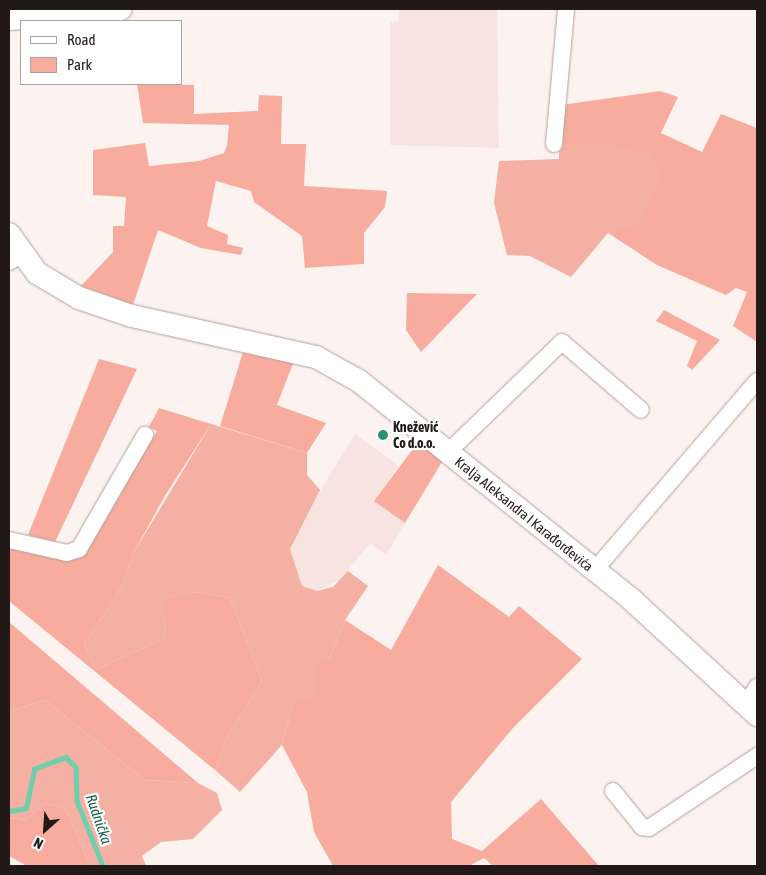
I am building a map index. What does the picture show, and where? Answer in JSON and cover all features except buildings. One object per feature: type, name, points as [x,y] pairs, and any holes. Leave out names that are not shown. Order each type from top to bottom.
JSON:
[{"type":"street","points":[[9,19],[120,9]]},
{"type":"street","points":[[554,144],[566,9]]},
{"type":"street","name":"Kralja Aleksandra I Karađorđevića","points":[[9,234],[15,259],[54,286],[96,304],[316,357],[382,397],[753,702]]},
{"type":"street","points":[[448,452],[562,342],[641,410]]},
{"type":"street","points":[[594,571],[757,381]]},
{"type":"street","points":[[9,540],[67,553],[79,550],[145,435]]},
{"type":"street","points":[[613,791],[642,828],[650,828],[757,756]]},
{"type":"shaded area","points":[[399,9],[497,9],[499,148],[390,145],[390,22],[399,21]]},
{"type":"shaded area","points":[[559,145],[608,145],[653,154],[660,176],[642,221],[608,233],[571,277],[530,256],[507,255],[494,203],[499,161],[559,159]]},
{"type":"shaded area","points":[[211,424],[307,453],[307,475],[320,490],[290,549],[302,586],[317,591],[333,587],[348,571],[368,586],[345,620],[329,661],[317,662],[318,695],[293,704],[282,745],[240,792],[215,770],[227,737],[262,681],[230,598],[196,592],[165,599],[166,638],[95,670],[84,644],[121,588],[134,552]]},
{"type":"shaded area","points":[[355,434],[399,466],[374,501],[405,523],[386,555],[370,543],[341,579],[317,591],[302,587],[290,549],[300,524]]},
{"type":"shaded area","points":[[45,700],[145,780],[198,783],[217,793],[222,810],[193,839],[161,842],[142,856],[146,866],[90,866],[66,809],[45,803],[26,820],[9,818],[9,711]]},
{"type":"green space","points":[[137,85],[194,85],[194,114],[258,111],[259,95],[282,96],[281,144],[306,144],[304,186],[387,191],[385,207],[364,233],[364,264],[305,268],[302,236],[254,202],[251,191],[216,181],[207,226],[228,235],[227,244],[243,248],[241,255],[201,248],[158,230],[133,305],[81,286],[113,252],[113,226],[124,226],[126,197],[93,195],[93,150],[145,143],[149,166],[199,161],[224,153],[227,146],[229,125],[143,123]]},
{"type":"green space","points":[[660,91],[678,97],[661,133],[702,152],[721,114],[757,128],[757,342],[733,326],[747,292],[736,288],[726,295],[657,265],[608,233],[642,220],[559,145],[561,105]]},
{"type":"green space","points":[[407,293],[477,294],[421,352],[406,330]]},
{"type":"green space","points":[[664,310],[720,340],[692,370],[687,366],[697,341],[656,321]]},
{"type":"green space","points":[[243,352],[294,361],[277,405],[326,423],[307,453],[220,426]]},
{"type":"green space","points":[[99,359],[137,369],[55,542],[28,535]]},
{"type":"green space","points":[[159,408],[211,424],[166,494],[134,552],[121,588],[84,644],[95,670],[166,638],[164,599],[196,592],[230,598],[262,681],[227,737],[215,770],[9,601],[9,547],[80,558],[157,431],[149,427]]},
{"type":"green space","points":[[421,438],[445,457],[405,523],[374,501]]},
{"type":"green space","points":[[438,565],[509,617],[519,606],[582,659],[513,728],[451,802],[452,839],[482,851],[541,799],[599,866],[493,866],[484,858],[469,866],[333,866],[314,832],[307,792],[282,745],[293,704],[317,661],[329,661],[345,620],[391,650]]},
{"type":"green space","points":[[9,622],[198,783],[145,780],[45,700],[9,711]]},
{"type":"green space","points":[[45,803],[66,809],[90,866],[27,866],[9,856],[9,818],[26,820]]},
{"type":"waterway","name":"Rudnička","points":[[9,811],[26,808],[34,769],[66,757],[76,767],[77,801],[103,866]]},
{"type":"place","name":"Knežević Co d.o.o.","points":[[383,435]]}]
